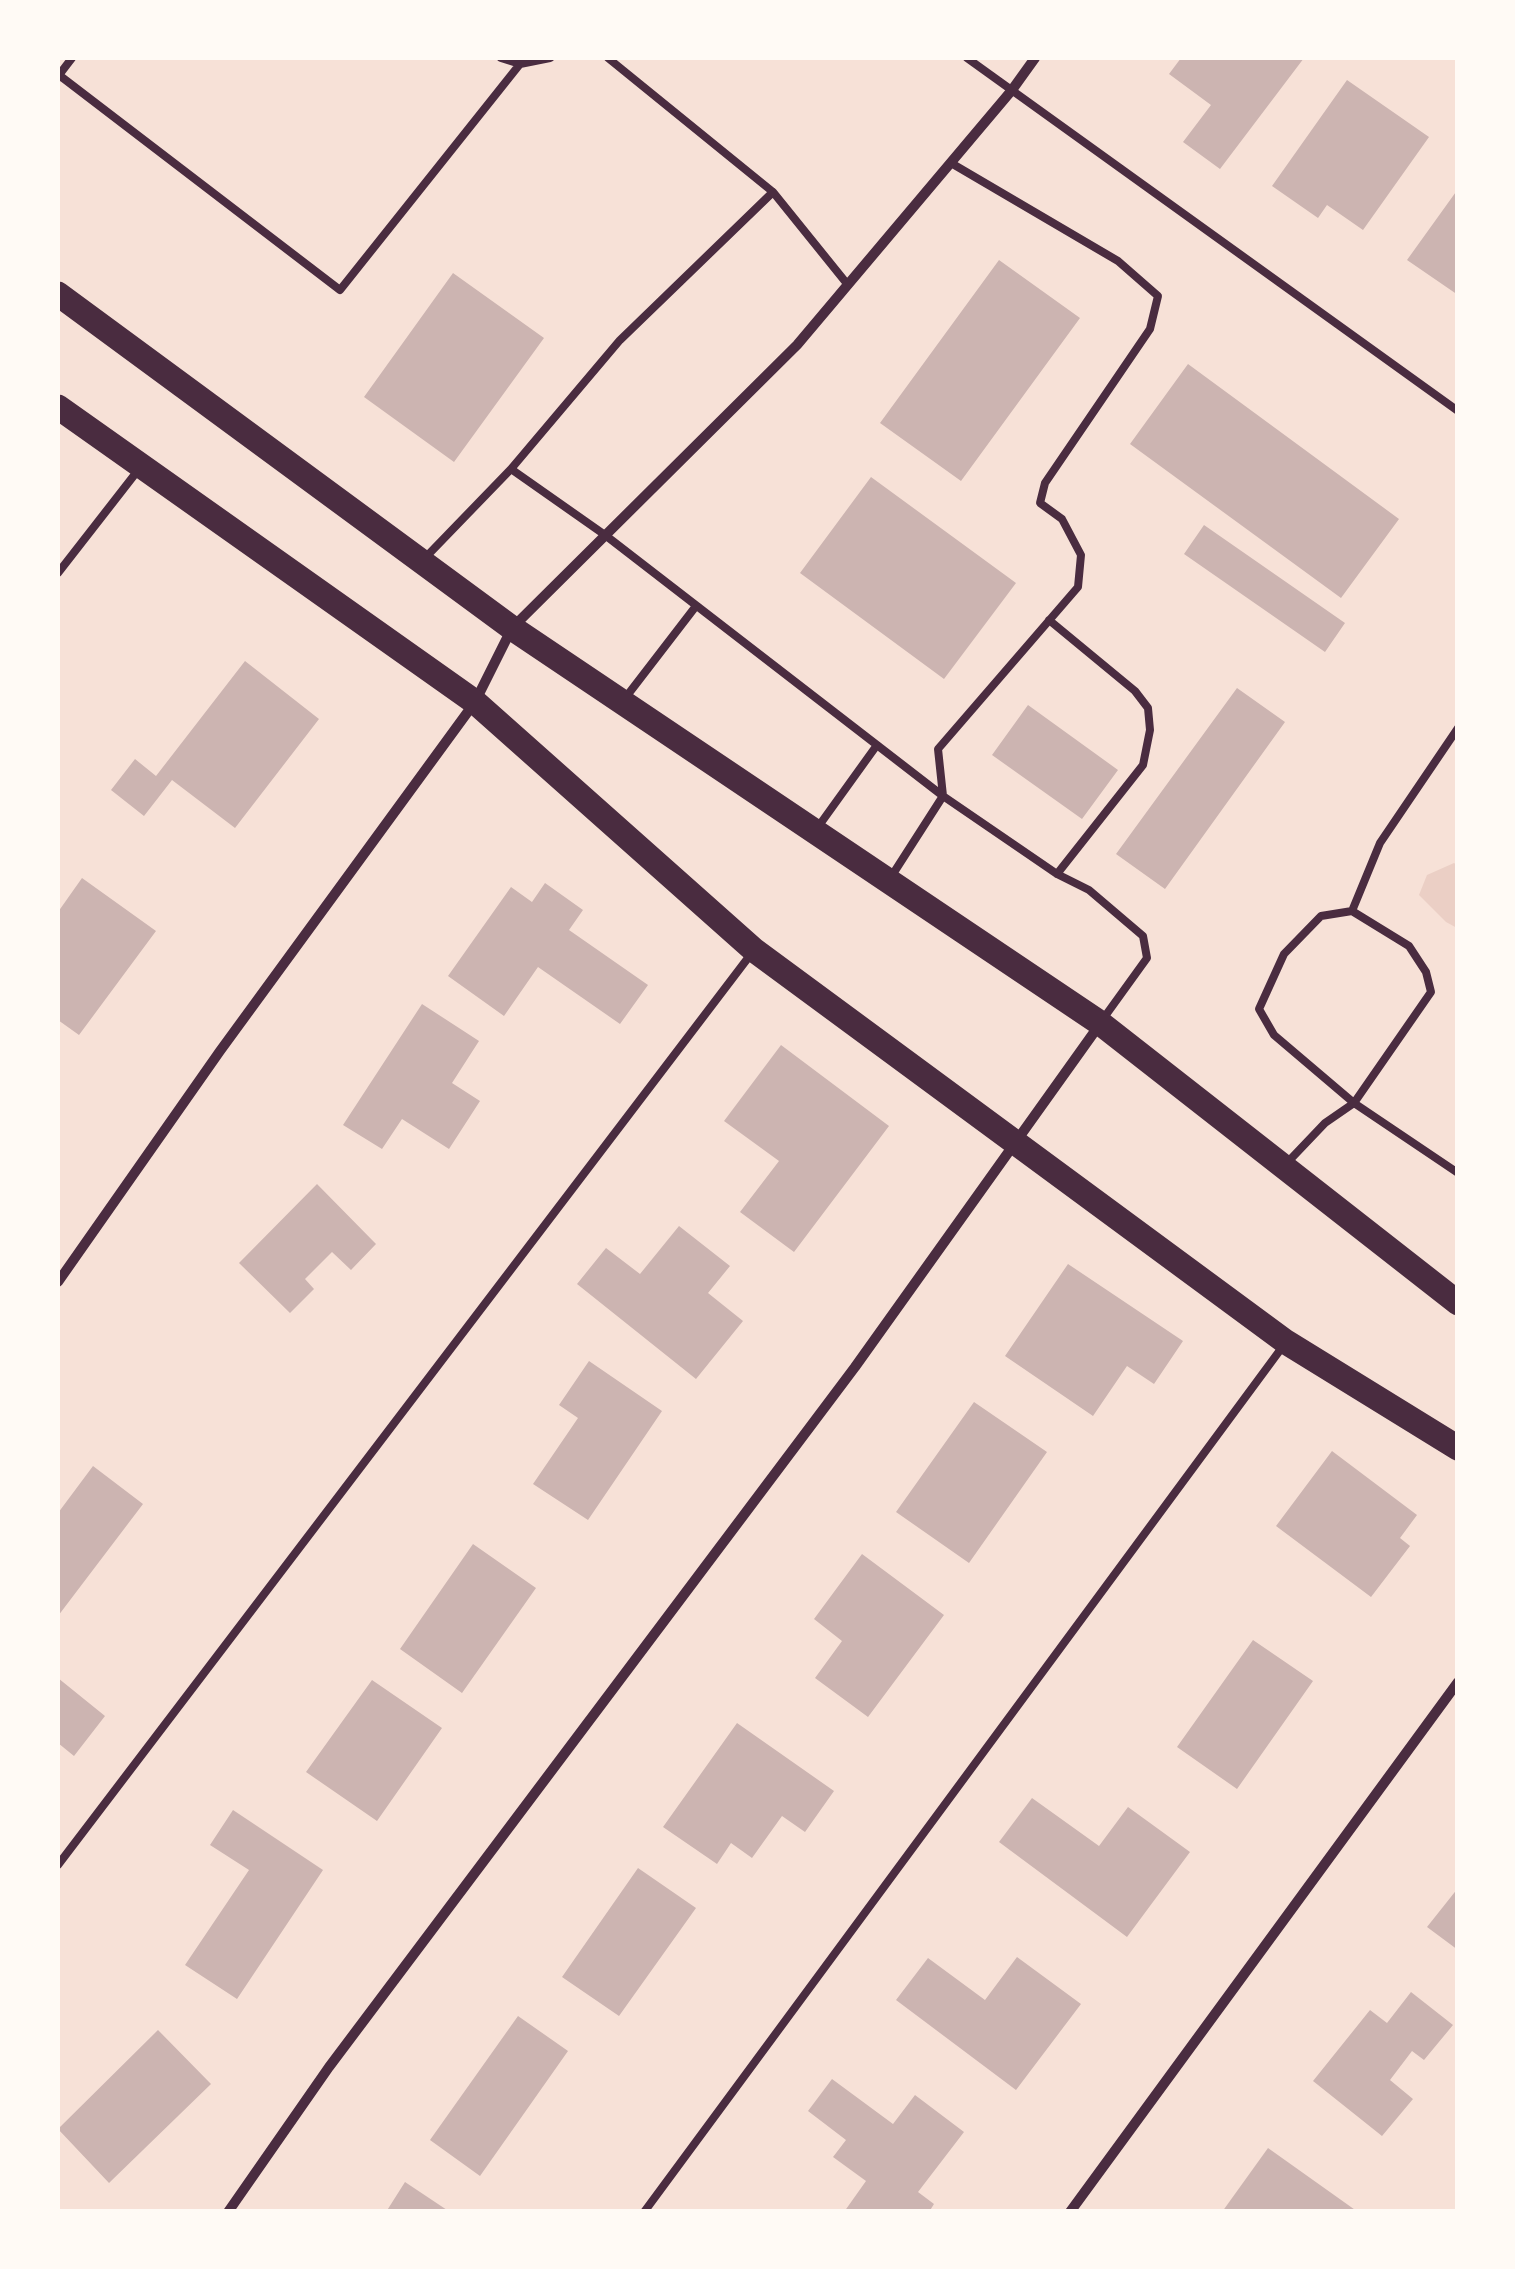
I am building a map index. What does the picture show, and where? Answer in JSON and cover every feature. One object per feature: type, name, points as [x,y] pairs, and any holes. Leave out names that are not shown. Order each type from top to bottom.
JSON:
[{"type":"main road","points":[[58,294],[512,628],[1100,1024],[1458,1303]]},
{"type":"main road","points":[[58,407],[475,702],[754,950],[1286,1342],[1458,1448]]},
{"type":"street","points":[[58,1282],[231,1035],[475,702],[512,628],[797,345],[1035,58]]},
{"type":"street","points":[[228,2212],[329,2067],[855,1366],[1100,1024]]},
{"type":"street","points":[[1070,2212],[1458,1682]]},
{"type":"lane","points":[[72,58],[58,77],[340,290],[520,64]]},
{"type":"lane","points":[[501,58],[520,64],[550,58]]},
{"type":"lane","points":[[608,58],[773,192],[848,284]]},
{"type":"lane","points":[[966,58],[1458,411]]},
{"type":"lane","points":[[888,881],[943,796],[938,749],[1078,587],[1080,555],[1062,519],[1040,503],[1046,483],[1150,329],[1158,296],[1118,261],[950,163]]},
{"type":"lane","points":[[422,562],[512,469],[620,340],[773,192]]},
{"type":"lane","points":[[59,567],[141,466]]},
{"type":"lane","points":[[512,469],[943,796],[1057,874],[1089,890],[1143,936],[1147,958],[1100,1024]]},
{"type":"lane","points":[[622,702],[696,606]]},
{"type":"lane","points":[[1048,620],[1135,691],[1148,708],[1150,730],[1143,765],[1057,874]]},
{"type":"lane","points":[[1352,912],[1380,843],[1458,728]]},
{"type":"lane","points":[[815,831],[877,745]]},
{"type":"lane","points":[[1283,1167],[1325,1123],[1354,1103],[1430,992],[1426,972],[1409,946],[1352,912],[1321,916],[1284,954],[1259,1009],[1274,1035],[1354,1103],[1458,1173]]},
{"type":"lane","points":[[58,1866],[754,950]]},
{"type":"lane","points":[[644,2212],[1286,1342]]},
{"type":"shaded area","points":[[1454,863],[1457,928],[1419,895],[1427,875]]},
{"type":"building","points":[[1181,58],[1304,58],[1220,169],[1183,142],[1211,105],[1169,74]]},
{"type":"building","points":[[1347,80],[1429,137],[1363,230],[1327,205],[1318,218],[1272,186]]},
{"type":"building","points":[[1458,189],[1458,295],[1407,260]]},
{"type":"building","points":[[999,260],[1080,318],[961,481],[880,423]]},
{"type":"building","points":[[453,273],[544,338],[454,462],[364,397]]},
{"type":"building","points":[[1188,364],[1399,519],[1341,598],[1130,444]]},
{"type":"building","points":[[871,477],[1016,583],[944,679],[800,573]]},
{"type":"building","points":[[1204,525],[1345,623],[1325,652],[1184,554]]},
{"type":"building","points":[[245,661],[319,719],[235,828],[172,780],[144,816],[111,790],[135,759],[156,776]]},
{"type":"building","points":[[1237,688],[1285,722],[1165,889],[1116,854]]},
{"type":"building","points":[[1028,705],[1118,770],[1082,819],[992,755]]},
{"type":"building","points":[[82,878],[156,931],[79,1035],[58,1020],[58,912]]},
{"type":"building","points":[[545,883],[583,910],[569,930],[648,985],[620,1024],[538,967],[504,1016],[448,976],[511,887],[532,902]]},
{"type":"building","points":[[422,1004],[479,1041],[452,1083],[480,1101],[449,1149],[402,1119],[382,1149],[343,1125]]},
{"type":"building","points":[[781,1045],[889,1126],[794,1252],[740,1212],[779,1161],[724,1121]]},
{"type":"building","points":[[317,1184],[376,1244],[351,1270],[332,1252],[305,1279],[314,1289],[290,1313],[239,1263]]},
{"type":"building","points":[[679,1226],[730,1266],[708,1293],[743,1321],[696,1379],[577,1284],[606,1248],[640,1274]]},
{"type":"building","points":[[1068,1264],[1183,1341],[1154,1384],[1127,1366],[1093,1416],[1005,1356]]},
{"type":"building","points":[[589,1361],[662,1411],[588,1520],[533,1484],[578,1418],[559,1405]]},
{"type":"building","points":[[974,1402],[1047,1452],[969,1563],[896,1512]]},
{"type":"building","points":[[1332,1451],[1417,1515],[1400,1538],[1410,1546],[1371,1597],[1276,1526]]},
{"type":"building","points":[[93,1466],[143,1504],[58,1616],[58,1513]]},
{"type":"building","points":[[473,1544],[536,1588],[462,1693],[400,1649]]},
{"type":"building","points":[[862,1554],[944,1615],[868,1717],[815,1678],[842,1641],[814,1619]]},
{"type":"building","points":[[1253,1640],[1313,1681],[1237,1789],[1177,1747]]},
{"type":"building","points":[[58,1678],[105,1716],[74,1756],[58,1743]]},
{"type":"building","points":[[372,1680],[442,1728],[377,1821],[306,1772]]},
{"type":"building","points":[[737,1723],[834,1791],[805,1832],[782,1816],[752,1858],[731,1843],[717,1864],[663,1827]]},
{"type":"building","points":[[1032,1798],[1099,1846],[1128,1807],[1190,1852],[1127,1937],[999,1842]]},
{"type":"building","points":[[233,1810],[323,1870],[237,1999],[185,1965],[249,1870],[210,1845]]},
{"type":"building","points":[[638,1868],[696,1908],[619,2016],[562,1977]]},
{"type":"building","points":[[1458,1888],[1458,1950],[1427,1927]]},
{"type":"building","points":[[1017,1957],[1081,2004],[1016,2090],[896,2000],[928,1958],[985,2000]]},
{"type":"building","points":[[1411,1992],[1453,2025],[1424,2060],[1412,2051],[1390,2080],[1413,2099],[1382,2136],[1313,2081],[1370,2010],[1387,2023]]},
{"type":"building","points":[[518,2016],[568,2051],[480,2176],[430,2140]]},
{"type":"building","points":[[158,2030],[211,2084],[109,2183],[58,2129]]},
{"type":"building","points":[[832,2079],[893,2124],[915,2095],[964,2132],[918,2192],[934,2204],[929,2212],[844,2212],[866,2181],[833,2157],[846,2140],[808,2111]]},
{"type":"building","points":[[1268,2148],[1358,2212],[1222,2212]]},
{"type":"building","points":[[405,2182],[450,2212],[386,2212]]}]
